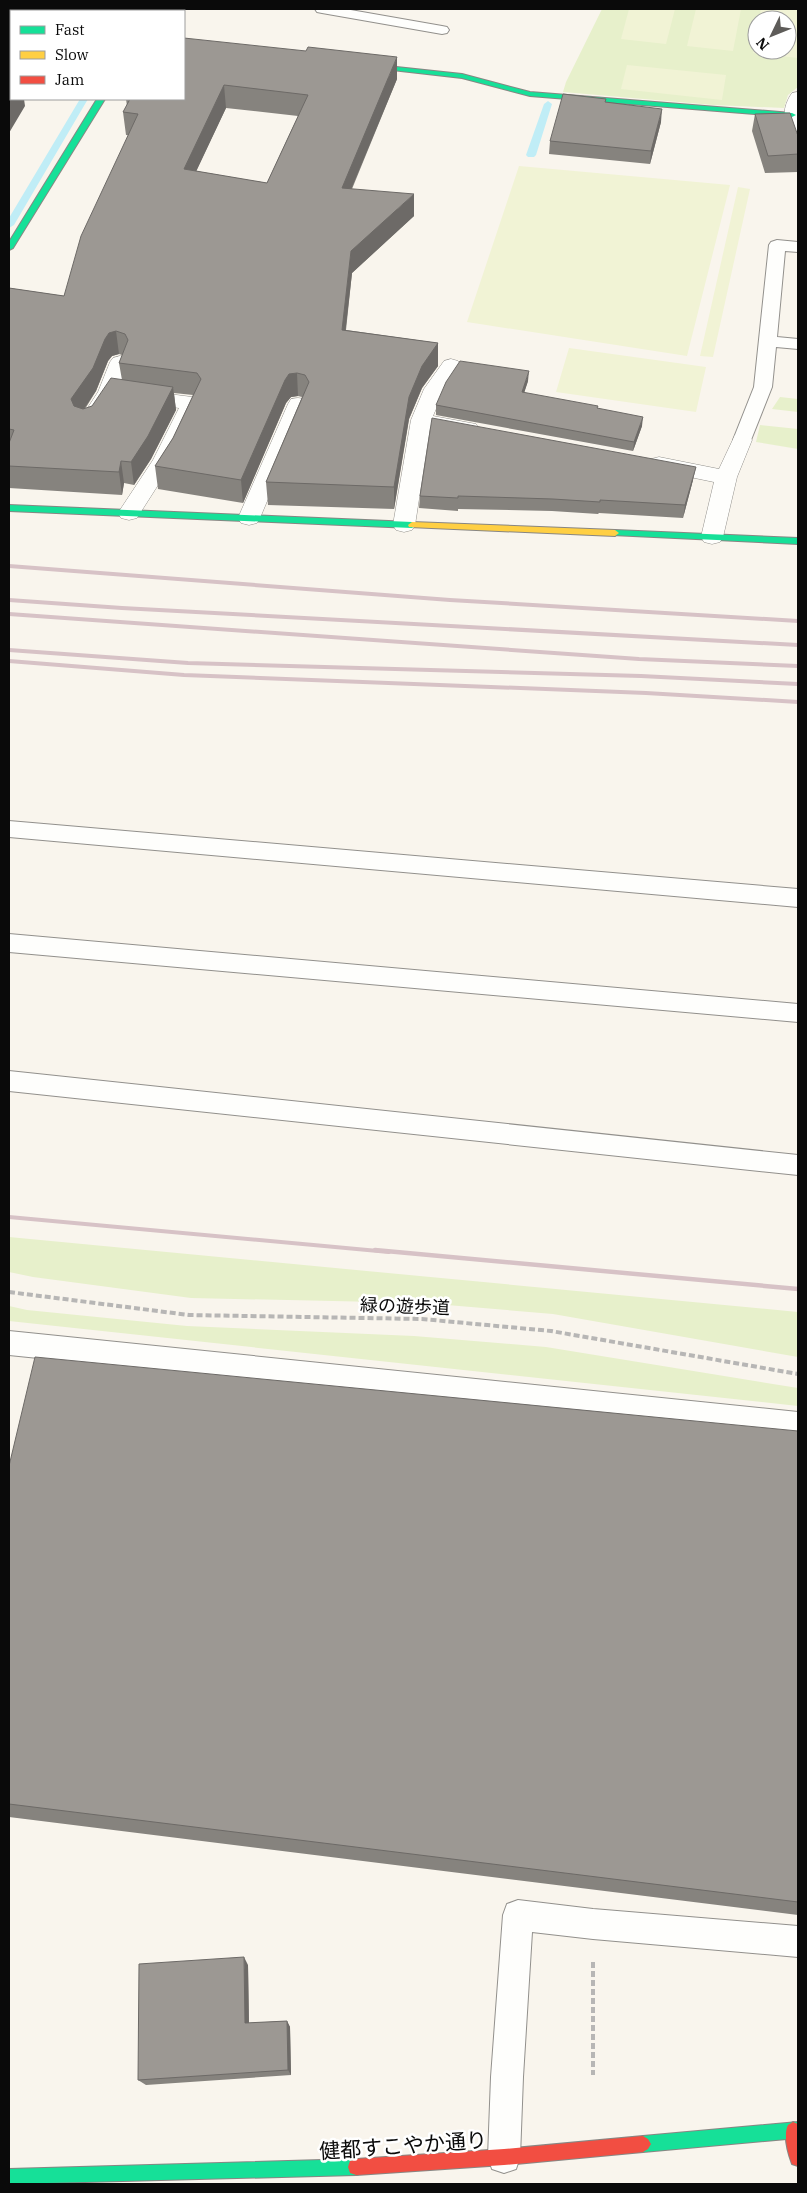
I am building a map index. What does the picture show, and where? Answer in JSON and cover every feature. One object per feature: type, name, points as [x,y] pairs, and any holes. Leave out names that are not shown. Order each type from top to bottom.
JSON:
[{"type":"street","points":[[348,63],[462,76],[538,95],[792,115]]},
{"type":"street","points":[[798,97],[794,103],[792,115],[798,132]]},
{"type":"street","points":[[9,248],[100,100]]},
{"type":"street","points":[[87,423],[108,392],[120,362]]},
{"type":"street","points":[[404,525],[421,420],[434,389],[451,365]]},
{"type":"street","points":[[108,392],[192,403],[163,460],[129,513]]},
{"type":"street","points":[[249,518],[298,404]]},
{"type":"street","points":[[421,420],[490,433]]},
{"type":"street","points":[[712,537],[726,477],[742,440]]},
{"type":"street","points":[[637,460],[726,477]]},
{"type":"street","points":[[9,508],[798,541]]},
{"type":"street","points":[[795,2130],[798,2158]]},
{"type":"street","name":"健都すこやか通り","points":[[9,2177],[332,2169],[504,2157],[795,2130]]},
{"type":"lane","points":[[322,9],[442,30]]},
{"type":"lane","points":[[742,440],[763,386],[769,341],[777,245],[798,247]]},
{"type":"lane","points":[[769,341],[798,344]]},
{"type":"lane","points":[[9,829],[798,898]]},
{"type":"lane","points":[[9,943],[798,1013]]},
{"type":"lane","points":[[9,1082],[798,1165]]},
{"type":"lane","points":[[9,1343],[798,1424]]},
{"type":"lane","points":[[504,2157],[518,1915],[593,1924],[798,1942]]},
{"type":"path","name":"緑の遊歩道","points":[[9,1292],[189,1315],[422,1319],[551,1331],[798,1374]]},
{"type":"path","points":[[592,2074],[593,1924]]},
{"type":"green space","points":[[602,9],[798,9],[798,87],[788,95],[784,108],[713,105],[563,92],[566,82]]},
{"type":"green space","points":[[629,9],[675,9],[666,44],[621,39]]},
{"type":"green space","points":[[696,9],[741,9],[733,51],[687,46]]},
{"type":"green space","points":[[798,9],[798,58],[797,10],[761,10]]},
{"type":"green space","points":[[627,65],[726,75],[722,100],[621,89]]},
{"type":"green space","points":[[519,166],[730,185],[687,356],[467,322]]},
{"type":"green space","points":[[738,187],[750,189],[713,357],[700,356]]},
{"type":"green space","points":[[569,348],[706,367],[696,412],[556,392]]},
{"type":"green space","points":[[780,397],[798,399],[798,412],[772,409]]},
{"type":"green space","points":[[760,425],[798,429],[798,449],[756,442]]},
{"type":"green space","points":[[9,1237],[798,1312],[798,1357],[553,1314],[423,1303],[191,1298],[33,1277],[9,1272]]},
{"type":"green space","points":[[9,1306],[27,1310],[187,1326],[414,1336],[546,1347],[798,1388],[798,1406],[9,1321]]},
{"type":"building","points":[[185,38],[306,51],[308,47],[397,57],[342,188],[414,194],[351,251],[342,330],[438,343],[422,366],[409,397],[394,487],[266,482],[309,382],[305,375],[297,373],[289,374],[285,380],[241,480],[155,466],[173,438],[201,379],[197,373],[119,363],[128,340],[125,334],[116,331],[109,333],[105,339],[93,368],[71,399],[74,406],[83,409],[92,406],[111,378],[173,387],[148,436],[131,462],[121,461],[119,472],[9,466],[9,443],[14,430],[9,429],[9,288],[64,296],[81,236],[138,114],[123,112],[129,100],[185,100]],"holes":[[[224,85],[308,95],[267,183],[184,169]]]},
{"type":"building","points":[[9,79],[10,79],[10,97],[9,99]]},
{"type":"building","points":[[563,94],[606,99],[605,102],[662,109],[651,151],[550,141]]},
{"type":"building","points":[[790,113],[798,136],[798,154],[768,156],[755,114]]},
{"type":"building","points":[[460,361],[529,371],[522,392],[598,406],[597,408],[643,417],[634,442],[436,405],[446,382]]},
{"type":"building","points":[[432,418],[696,467],[685,505],[600,500],[600,502],[420,496]]},
{"type":"building","points":[[35,1357],[798,1431],[798,1902],[9,1804],[9,1466]]},
{"type":"building","points":[[244,1957],[245,2023],[287,2021],[288,2070],[138,2080],[139,1964]]},
{"type":"waterway","points":[[9,225],[83,100]]},
{"type":"waterway","points":[[531,155],[548,104]]},
{"type":"railway","points":[[9,566],[450,600],[798,621]]},
{"type":"railway","points":[[9,600],[122,608],[798,645]]},
{"type":"railway","points":[[9,614],[639,659],[798,666]]},
{"type":"railway","points":[[9,650],[188,663],[641,676],[798,684]]},
{"type":"railway","points":[[9,661],[184,675],[646,693],[798,702]]},
{"type":"railway","points":[[9,1217],[389,1252]]},
{"type":"railway","points":[[375,1250],[798,1289]]},
{"type":"traffic: fast","points":[[359,65],[462,76],[530,94],[792,115]]},
{"type":"traffic: fast","points":[[9,248],[100,100]]},
{"type":"traffic: fast","points":[[9,508],[412,525]]},
{"type":"traffic: fast","points":[[615,533],[798,541]]},
{"type":"traffic: fast","points":[[643,2144],[798,2130]]},
{"type":"traffic: fast","points":[[9,2177],[356,2167]]},
{"type":"traffic: slow","points":[[412,525],[615,533]]},
{"type":"traffic: jam","points":[[793,2130],[798,2158]]},
{"type":"traffic: jam","points":[[356,2167],[504,2157],[643,2144]]}]
